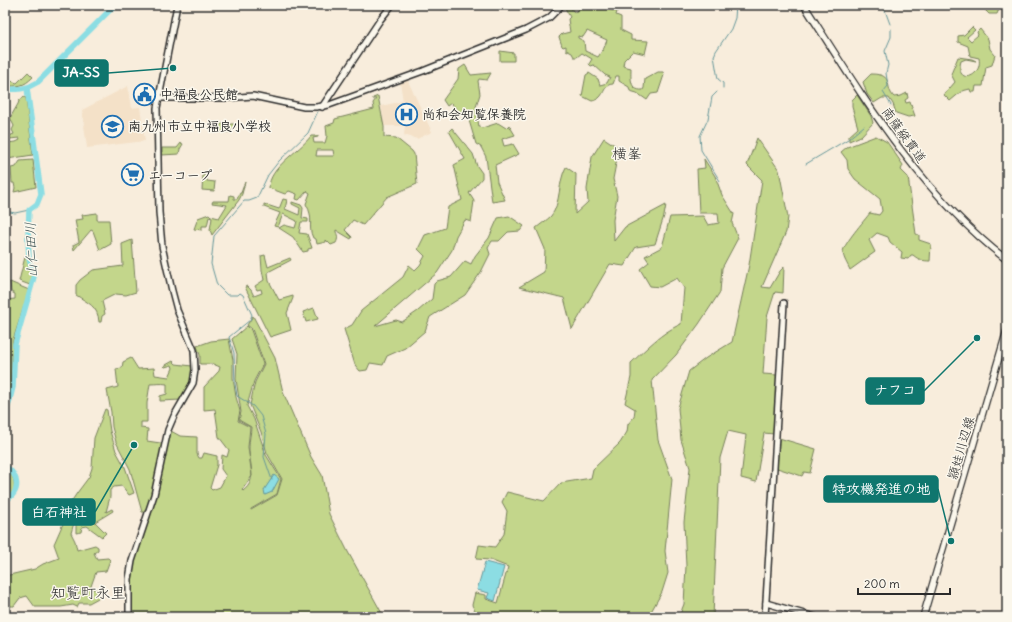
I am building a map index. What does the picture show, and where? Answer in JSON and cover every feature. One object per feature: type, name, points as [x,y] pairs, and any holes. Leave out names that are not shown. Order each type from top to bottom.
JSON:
[{"type":"main road","name":"南薩縦貫道","points":[[804,5],[848,75],[911,163],[948,207],[985,242],[1007,260]]},
{"type":"main road","name":"頴娃川辺線","points":[[923,617],[1007,330]]},
{"type":"street","points":[[129,617],[129,580],[132,561],[154,494],[168,430],[174,416],[193,383],[195,370],[195,353],[175,302],[161,238],[156,116],[177,5]]},
{"type":"street","points":[[322,107],[380,20],[392,5]]},
{"type":"street","points":[[159,98],[220,98],[253,96],[304,107],[322,107],[423,71],[526,30],[549,18],[562,5]]},
{"type":"street","points":[[765,617],[784,303]]},
{"type":"street","points":[[766,603],[816,617]]},
{"type":"shaded area","points":[[407,79],[432,132],[417,139],[404,135],[405,126],[384,126],[381,106],[403,101],[400,82]]},
{"type":"shaded area","name":"南九州市立中福良小学校","points":[[128,86],[132,108],[140,107],[145,141],[87,148],[82,110]]},
{"type":"green space","points":[[579,5],[586,5],[587,7],[588,5],[608,5],[609,9],[617,12],[616,15],[621,17],[621,30],[631,35],[631,40],[648,41],[645,54],[633,51],[624,60],[623,66],[631,68],[632,83],[638,90],[643,90],[645,79],[658,72],[663,72],[664,75],[658,93],[651,94],[647,100],[637,93],[630,91],[629,87],[619,81],[619,76],[616,76],[613,84],[608,85],[598,98],[592,101],[582,96],[586,75],[589,73],[598,79],[600,85],[607,83],[610,77],[605,75],[594,65],[591,66],[589,64],[592,59],[582,53],[577,57],[574,57],[572,53],[566,50],[566,46],[562,46],[559,37],[562,34],[570,32],[568,19],[570,17],[565,8],[566,6],[569,6],[574,12],[580,8]],"holes":[[[587,31],[607,40],[598,57],[585,51],[584,41],[578,38],[578,36],[583,37]]]},
{"type":"green space","points":[[980,5],[1007,5],[1007,7],[1000,7],[997,14],[989,14]]},
{"type":"green space","points":[[972,27],[975,30],[967,37],[971,41],[978,35],[977,32],[980,29],[988,39],[990,49],[995,55],[992,65],[986,67],[983,86],[976,86],[975,92],[971,92],[970,89],[962,91],[950,101],[944,95],[955,82],[951,74],[958,57],[976,61],[966,59],[961,61],[961,74],[965,76],[973,75],[977,71],[979,65],[979,58],[970,56],[968,46],[958,42],[958,36],[964,35]]},
{"type":"green space","points":[[500,51],[514,53],[514,61],[500,61]]},
{"type":"green space","points":[[465,65],[471,75],[491,73],[487,80],[479,79],[478,81],[480,94],[476,107],[479,127],[482,128],[498,123],[506,128],[509,125],[515,135],[502,139],[504,146],[513,144],[519,154],[495,165],[497,182],[505,200],[492,202],[486,157],[481,147],[476,144],[468,117],[459,112],[451,103],[447,106],[443,100],[458,79],[459,69]]},
{"type":"green space","points":[[28,72],[33,77],[26,83],[17,86],[5,86],[5,79],[17,83]]},
{"type":"green space","points":[[871,74],[883,76],[886,79],[894,97],[907,93],[908,98],[905,100],[906,103],[910,102],[915,116],[908,117],[896,113],[889,98],[882,98],[874,103],[867,94],[863,82]]},
{"type":"green space","points":[[857,95],[871,116],[873,123],[861,136],[849,141],[849,136],[858,128],[852,107],[852,100]]},
{"type":"green space","points":[[378,96],[384,127],[384,137],[396,138],[414,154],[417,184],[387,197],[363,225],[353,220],[345,230],[352,237],[351,239],[336,230],[338,238],[336,243],[331,245],[326,240],[326,242],[317,244],[316,239],[313,238],[311,234],[311,218],[306,204],[310,193],[307,191],[299,200],[296,199],[297,194],[289,191],[285,194],[269,188],[270,180],[279,167],[311,136],[318,136],[313,138],[314,143],[325,143],[327,136],[326,126],[334,123],[335,119],[374,109],[373,103],[376,99],[373,98]],"holes":[[[317,150],[333,150],[334,156],[316,156]]]},
{"type":"green space","points":[[24,97],[26,98],[33,155],[7,159],[5,157],[5,143],[20,140],[19,138],[10,139],[9,136],[14,134],[12,130],[14,126],[10,118],[19,101]]},
{"type":"green space","points":[[216,124],[236,124],[236,126],[230,132],[217,132]]},
{"type":"green space","points":[[452,128],[473,154],[477,166],[482,173],[482,178],[469,193],[474,201],[471,222],[465,220],[456,236],[452,250],[437,273],[375,326],[396,320],[402,322],[432,299],[434,284],[437,281],[451,277],[465,261],[471,264],[475,256],[489,238],[498,218],[509,216],[524,226],[520,231],[508,232],[499,241],[492,241],[488,248],[490,254],[481,272],[465,295],[430,317],[425,331],[405,348],[387,356],[383,365],[370,363],[367,370],[360,371],[355,365],[344,329],[352,325],[361,311],[403,277],[409,265],[415,270],[420,265],[425,256],[418,249],[425,235],[445,228],[448,207],[462,200],[454,165],[465,159],[449,131]]},
{"type":"green space","points":[[876,136],[887,142],[903,165],[901,170],[908,177],[916,234],[919,235],[919,240],[931,244],[930,261],[921,260],[913,255],[911,255],[908,259],[901,258],[902,252],[890,242],[888,237],[877,233],[869,240],[875,252],[850,270],[843,254],[844,248],[870,213],[879,215],[882,211],[880,199],[855,179],[848,169],[847,160],[841,152],[847,147]]},
{"type":"green space","points":[[604,138],[619,148],[613,179],[617,196],[613,220],[614,241],[625,227],[666,205],[655,244],[636,247],[624,266],[610,264],[572,329],[564,298],[519,287],[544,272],[545,249],[536,228],[549,218],[554,211],[563,173],[566,167],[576,174],[575,214],[588,202],[587,189],[592,157]]},
{"type":"green space","points":[[757,138],[779,170],[788,217],[786,232],[762,287],[770,288],[784,267],[783,293],[775,292],[767,317],[763,374],[777,375],[774,434],[764,433],[756,482],[741,478],[746,435],[728,431],[720,458],[713,617],[679,617],[684,604],[686,566],[684,522],[690,468],[681,440],[678,408],[689,371],[706,358],[732,342],[749,265],[762,180],[747,165]]},
{"type":"green space","points":[[181,143],[183,144],[179,154],[162,155],[162,148],[177,148]]},
{"type":"green space","points":[[704,159],[715,176],[722,195],[734,214],[732,223],[738,238],[722,268],[720,292],[676,355],[652,380],[658,440],[672,479],[665,551],[668,573],[662,592],[648,617],[475,617],[475,611],[472,605],[475,593],[486,595],[486,599],[498,603],[508,567],[490,560],[476,559],[479,545],[495,547],[504,534],[507,511],[502,502],[507,492],[544,501],[561,483],[591,478],[593,469],[620,443],[627,432],[628,424],[634,417],[635,409],[625,403],[631,377],[631,363],[661,336],[681,324],[684,288],[677,278],[660,287],[650,286],[640,269],[649,262],[645,256],[662,247],[670,217],[703,216],[708,225],[719,223],[718,213],[699,213],[697,169],[705,168]]},
{"type":"green space","points":[[33,160],[36,187],[14,192],[15,188],[14,183],[12,183],[11,168],[16,167],[20,161]]},
{"type":"green space","points":[[203,175],[206,175],[207,181],[215,182],[214,191],[202,190]]},
{"type":"green space","points":[[245,182],[239,200],[212,235],[210,230],[212,218],[209,217],[207,226],[202,226],[202,230],[194,229],[198,218],[209,214],[219,218],[227,205],[212,203],[213,201],[229,201],[230,195],[234,196],[234,199],[237,199]]},
{"type":"green space","points":[[283,199],[287,200],[285,209],[299,215],[300,208],[292,204],[292,202],[301,205],[303,208],[302,218],[308,219],[308,222],[301,222],[299,233],[307,234],[312,248],[308,249],[308,251],[303,252],[293,237],[279,228],[284,225],[295,228],[297,221],[283,214],[278,227],[274,226],[280,213],[264,207],[264,204],[279,209]]},
{"type":"green space","points":[[97,213],[97,220],[109,220],[111,244],[100,250],[93,231],[91,230],[74,250],[73,245],[79,242],[75,220],[83,219],[82,215]]},
{"type":"green space","points":[[132,240],[136,292],[126,295],[116,294],[102,301],[105,314],[102,316],[101,322],[99,322],[97,312],[92,306],[76,295],[76,285],[93,270],[123,266],[122,244]]},
{"type":"green space","points":[[265,255],[268,267],[290,258],[291,260],[268,272],[269,281],[279,300],[293,296],[287,313],[291,330],[270,337],[245,287],[247,286],[251,290],[254,296],[262,293],[261,289],[257,290],[255,286],[264,280],[261,256]]},
{"type":"green space","points":[[25,257],[27,257],[32,271],[30,285],[19,281]]},
{"type":"green space","points":[[10,282],[29,290],[13,340],[10,396],[5,409],[5,300],[15,299],[15,294],[11,292]]},
{"type":"green space","points":[[314,308],[318,319],[306,322],[303,312]]},
{"type":"green space","points":[[253,316],[275,358],[283,392],[311,457],[322,475],[329,514],[384,617],[131,617],[132,581],[135,560],[150,512],[142,512],[130,469],[116,442],[112,427],[107,390],[118,387],[116,369],[122,368],[123,362],[131,358],[138,369],[154,368],[155,375],[169,377],[173,368],[172,365],[164,366],[173,361],[176,364],[192,366],[191,379],[181,400],[160,401],[160,396],[167,394],[167,384],[150,384],[147,403],[147,422],[141,422],[141,428],[148,429],[147,441],[167,444],[171,431],[180,436],[197,437],[197,454],[199,458],[202,458],[204,453],[217,456],[217,465],[210,488],[212,490],[220,487],[226,476],[221,469],[222,455],[227,457],[229,450],[219,437],[215,409],[204,410],[204,387],[219,371],[220,367],[213,364],[200,364],[200,355],[197,346],[211,341],[229,339],[233,360],[233,378],[240,411],[238,421],[250,427],[248,447],[252,473],[249,452],[251,427],[239,420],[241,412],[236,379],[237,354],[232,339],[247,326],[251,330],[263,364],[254,381],[247,406],[254,419],[266,455],[281,479],[277,494],[251,510],[277,495],[282,479],[267,453],[261,432],[250,405],[255,382],[264,364],[252,329],[247,325]],"holes":[[[251,477],[251,481],[243,491],[242,490]]]},
{"type":"green space","points":[[105,409],[107,410],[110,431],[116,451],[125,467],[134,493],[129,495],[122,486],[114,487],[110,490],[110,497],[106,512],[112,509],[113,511],[95,522],[106,533],[102,537],[87,526],[82,527],[81,532],[76,533],[76,523],[74,523],[71,533],[77,550],[95,545],[98,547],[98,550],[94,553],[97,559],[108,558],[110,560],[106,571],[96,572],[90,589],[97,589],[100,597],[89,603],[79,603],[77,607],[73,605],[61,607],[35,607],[27,596],[20,598],[14,606],[5,606],[5,576],[35,569],[43,564],[59,558],[54,544],[65,519],[70,518],[72,508],[70,508],[68,517],[66,517],[69,505],[89,477],[92,468],[94,438]]},
{"type":"green space","points":[[779,438],[816,449],[810,473],[804,472],[802,476],[777,468]]},
{"type":"green space","points":[[5,470],[13,477],[14,493],[5,498]]},
{"type":"water","points":[[274,475],[279,479],[272,492],[265,495],[264,490]]},
{"type":"water","points":[[485,562],[504,567],[495,601],[487,598],[489,593],[477,590]]},
{"type":"waterway","points":[[5,89],[22,88],[38,82],[115,5]]},
{"type":"waterway","points":[[723,88],[723,83],[718,79],[714,56],[731,29],[735,18],[736,5]]},
{"type":"waterway","points":[[883,5],[890,24]]},
{"type":"waterway","points":[[891,29],[891,37],[885,51],[888,65],[886,73],[888,86],[883,92],[891,105]]},
{"type":"waterway","name":"山仁田川","points":[[5,414],[13,387],[15,344],[34,277],[29,259],[29,210],[37,204],[41,194],[27,88]]},
{"type":"waterway","points":[[717,92],[712,97],[708,119],[700,136],[701,150],[720,181]]},
{"type":"waterway","points":[[272,480],[264,457],[266,434],[261,416],[253,406],[237,396],[234,353],[229,337],[250,320],[252,315],[243,295],[240,293],[238,295],[227,295],[217,285],[211,264],[214,236],[244,201],[257,198],[268,175],[279,161],[308,133],[318,111]]},
{"type":"waterway","points":[[806,164],[848,139],[864,126]]},
{"type":"waterway","points":[[5,211],[15,213],[29,210]]},
{"type":"waterway","name":"山仁田川","points":[[5,467],[14,474],[17,484],[14,493],[5,500]]},
{"type":"place","name":"JA-SS","points":[[173,68]]},
{"type":"place","name":"中福良公民館","points":[[145,94]]},
{"type":"place","name":"尚和会知覧保養院","points":[[407,114]]},
{"type":"place","name":"南九州市立中福良小学校","points":[[113,126]]},
{"type":"place","name":"エーコープ","points":[[132,175]]},
{"type":"place","name":"ナフコ","points":[[977,338]]},
{"type":"place","name":"白石神社","points":[[134,445]]},
{"type":"place","name":"特攻機発進の地","points":[[951,541]]},
{"type":"district","name":"横峯","points":[[627,153]]},
{"type":"district","name":"知覧町永里","points":[[88,592]]}]
